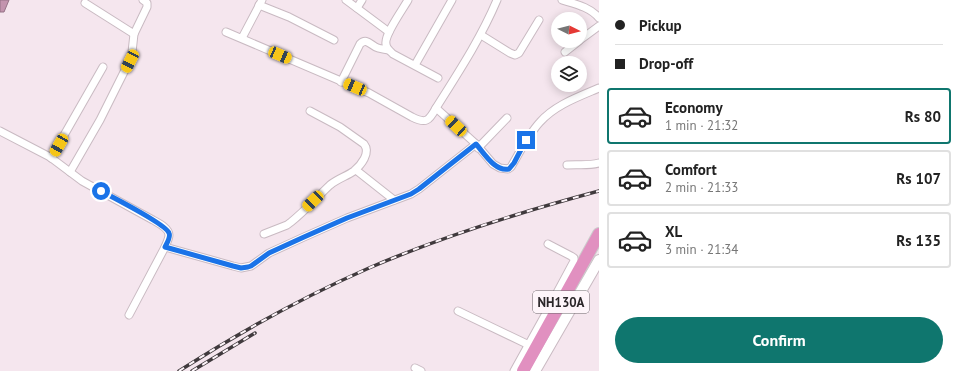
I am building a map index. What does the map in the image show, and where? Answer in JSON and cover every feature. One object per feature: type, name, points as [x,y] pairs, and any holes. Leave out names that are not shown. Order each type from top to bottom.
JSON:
[{"type":"highway","name":"NH130A","points":[[523,371],[599,234]]},
{"type":"street","points":[[70,172],[96,126],[131,58],[134,34],[147,7],[147,3],[142,0]]},
{"type":"street","points":[[346,0],[389,32]]},
{"type":"street","points":[[357,8],[362,0]]},
{"type":"street","points":[[388,50],[385,42],[389,32],[408,0]]},
{"type":"street","points":[[415,65],[452,0]]},
{"type":"street","points":[[226,32],[369,93],[421,121],[428,119],[432,115],[481,35],[497,0]]},
{"type":"street","points":[[562,0],[580,5],[593,12],[599,18]]},
{"type":"street","points":[[85,3],[134,34]]},
{"type":"street","points":[[242,38],[261,3],[334,40]]},
{"type":"street","points":[[481,35],[515,55],[519,53],[539,20]]},
{"type":"street","points":[[587,35],[599,26]]},
{"type":"street","points":[[341,82],[360,44],[366,41],[375,47],[388,50],[438,78]]},
{"type":"street","points":[[565,52],[570,48]]},
{"type":"street","points":[[51,158],[103,67]]},
{"type":"street","points":[[436,108],[496,166],[509,169],[514,163],[530,134],[544,118],[571,100],[599,88]]},
{"type":"street","points":[[264,234],[291,222],[331,184],[356,170],[365,157],[367,150],[366,147],[355,137],[310,111]]},
{"type":"street","points":[[165,247],[241,268],[251,266],[269,253],[304,237],[347,218],[411,194],[477,146],[507,118]]},
{"type":"street","points":[[0,131],[51,158],[82,181],[167,229],[170,236],[129,315]]},
{"type":"street","points":[[567,165],[590,165],[599,163]]},
{"type":"street","points":[[356,170],[394,200]]},
{"type":"street","points":[[514,371],[574,261],[574,258],[571,256],[548,244]]},
{"type":"street","points":[[535,371],[599,260]]},
{"type":"street","points":[[458,311],[529,345]]},
{"type":"shaded area","points":[[0,0],[9,0],[4,12],[0,12]]},
{"type":"railway","points":[[179,371],[272,316],[344,279],[369,268],[425,245],[482,225],[599,191]]},
{"type":"railway","points":[[192,371],[255,333]]},
{"type":"route","points":[[101,191],[167,229],[170,236],[165,247],[241,268],[251,266],[269,253],[347,218],[411,194],[476,144],[496,166],[508,170],[514,163],[526,140]]}]
